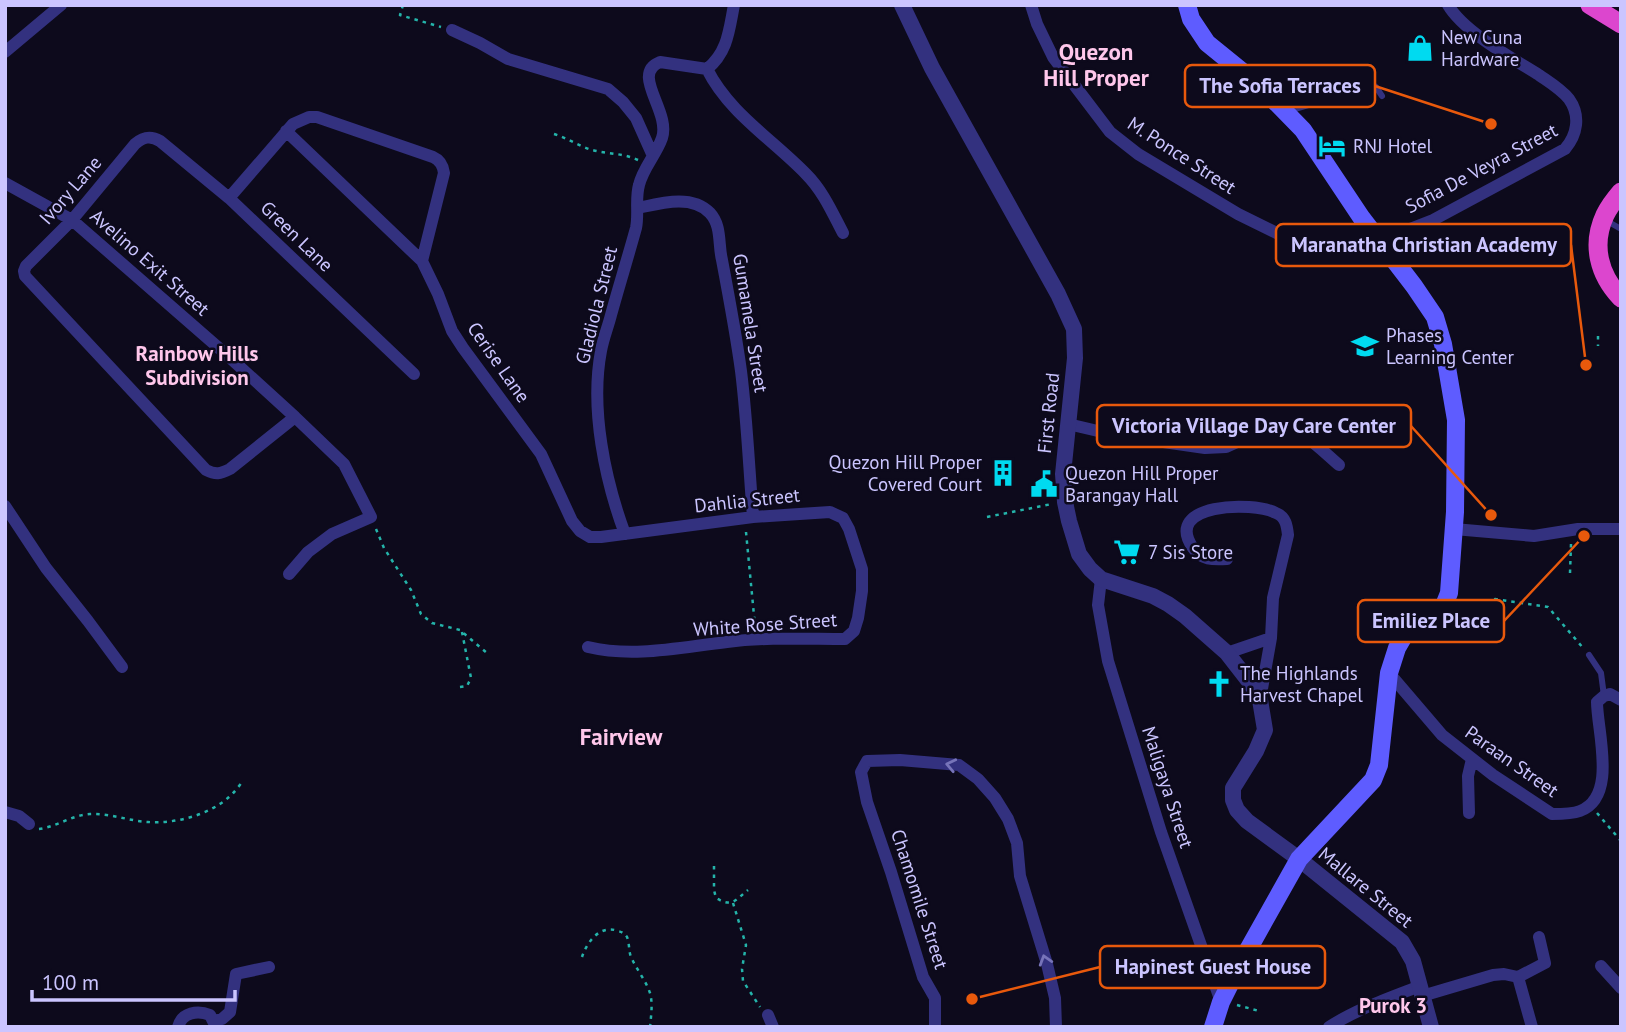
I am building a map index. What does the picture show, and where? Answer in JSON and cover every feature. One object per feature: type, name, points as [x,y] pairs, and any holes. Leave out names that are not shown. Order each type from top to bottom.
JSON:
[{"type":"highway","points":[[1590,5],[1621,24]]},
{"type":"highway","points":[[1620,296],[1608,280],[1598,259],[1603,219],[1621,192]]},
{"type":"main road","points":[[1187,5],[1191,19],[1207,43],[1260,86],[1303,130],[1375,236],[1436,317],[1456,420],[1454,528],[1449,593],[1443,608],[1404,636],[1397,648],[1389,673],[1380,754],[1373,780],[1299,859],[1252,943],[1213,1027]]},
{"type":"street","points":[[5,52],[61,5]]},
{"type":"street","points":[[734,5],[725,44],[718,60],[707,69],[713,82],[730,104],[808,175],[823,194],[843,233]]},
{"type":"street","name":"First Road","points":[[902,5],[932,68],[1058,295],[1074,329],[1074,358],[1063,474],[1065,502],[1079,554],[1101,579]]},
{"type":"street","name":"M. Ponce Street","points":[[1031,5],[1053,57],[1110,132],[1138,154],[1238,214],[1299,244],[1315,248],[1330,247],[1375,236]]},
{"type":"street","name":"Sofia De Veyra Street","points":[[1375,236],[1433,220],[1565,149],[1574,139],[1574,109],[1563,93],[1470,30],[1454,16],[1448,5]]},
{"type":"street","points":[[452,30],[509,60],[608,89],[636,118],[650,160]]},
{"type":"street","name":"Gladiola Street","points":[[625,534],[608,478],[598,412],[598,381],[601,351],[636,224],[638,187],[663,136],[662,113],[648,79],[649,70],[660,62],[707,69]]},
{"type":"street","points":[[229,198],[293,124],[302,119],[317,117],[438,159],[442,164],[444,173],[422,261]]},
{"type":"street","name":"Cerise Lane","points":[[286,131],[422,261],[452,331],[541,454],[572,521],[580,531],[590,537],[625,534]]},
{"type":"street","name":"Green Lane","points":[[147,137],[160,141],[229,198],[414,374]]},
{"type":"street","name":"Ivory Lane","points":[[147,137],[135,144],[72,220],[24,271],[29,280],[206,470],[221,474],[230,469],[295,417]]},
{"type":"street","name":"Avelino Exit Street","points":[[5,183],[72,220],[295,417],[344,464],[371,517]]},
{"type":"street","name":"Gumamela Street","points":[[638,208],[661,203],[692,202],[709,212],[716,223],[741,373],[748,517]]},
{"type":"street","points":[[1068,424],[1115,435],[1205,448],[1226,447],[1237,442],[1245,423],[1261,416],[1297,430],[1339,465]]},
{"type":"street","points":[[5,506],[46,568],[122,667]]},
{"type":"street","points":[[1227,559],[1205,558],[1197,553],[1188,537],[1190,520],[1205,511],[1236,506],[1276,512],[1283,518],[1288,535],[1273,598],[1272,638],[1260,700],[1265,730],[1256,751],[1233,788],[1233,800],[1237,810],[1247,821],[1299,859]]},
{"type":"street","name":"Dahlia Street","points":[[625,534],[748,517],[830,512],[843,518],[855,545]]},
{"type":"street","points":[[289,574],[308,552],[332,534],[371,517]]},
{"type":"street","points":[[1454,528],[1534,536],[1578,529],[1621,529]]},
{"type":"street","name":"White Rose Street","points":[[588,647],[603,651],[662,650],[786,638],[845,639],[854,631],[862,591],[862,569],[855,545]]},
{"type":"street","points":[[1101,579],[1137,590],[1168,604],[1205,632],[1227,653],[1260,700]]},
{"type":"street","name":"Maligaya Street","points":[[1101,579],[1098,605],[1108,661],[1161,832],[1226,1003]]},
{"type":"street","points":[[1227,653],[1272,638]]},
{"type":"street","name":"Paraan Street","points":[[1389,673],[1442,735],[1521,794],[1552,814],[1581,811],[1590,805]]},
{"type":"street","points":[[1590,805],[1597,795],[1602,779],[1603,756],[1597,702],[1610,694],[1621,700]]},
{"type":"street","points":[[1469,813],[1468,776],[1472,759]]},
{"type":"street","name":"Chamomile Street","points":[[935,1027],[935,998],[923,977],[863,784],[861,772],[867,761],[900,760],[959,765],[978,779],[995,798],[1008,819],[1017,843],[1020,876],[1055,998],[1056,1027]]},
{"type":"street","points":[[5,812],[19,816],[29,824]]},
{"type":"street","name":"Mallare Street","points":[[1299,859],[1402,942],[1413,961],[1431,1027]]},
{"type":"street","points":[[1329,1027],[1374,1003],[1493,975],[1518,977],[1545,963],[1539,937]]},
{"type":"street","points":[[1601,966],[1621,988]]},
{"type":"street","points":[[178,1027],[184,1016],[201,1011],[210,1015],[215,1024],[230,1012],[236,974],[269,967]]},
{"type":"street","points":[[1518,977],[1532,1027]]},
{"type":"lane","points":[[1286,112],[1364,84],[1371,83],[1382,96]]},
{"type":"lane","points":[[1603,219],[1621,229]]},
{"type":"lane","points":[[1589,654],[1601,673],[1604,696]]},
{"type":"path","points":[[403,5],[400,15],[452,30]]},
{"type":"path","points":[[554,134],[583,147],[650,160]]},
{"type":"path","points":[[1598,336],[1598,345]]},
{"type":"path","points":[[987,517],[1054,504]]},
{"type":"path","points":[[371,517],[379,538],[411,590],[421,614],[432,623],[461,631],[486,653]]},
{"type":"path","points":[[748,517],[757,640]]},
{"type":"path","points":[[1570,573],[1572,534]]},
{"type":"path","points":[[1473,611],[1483,609],[1495,599],[1548,607],[1589,654]]},
{"type":"path","points":[[460,687],[467,686],[471,678],[461,631]]},
{"type":"path","points":[[29,824],[39,830],[86,814],[103,814],[150,822],[174,820],[209,811],[229,798],[243,781]]},
{"type":"path","points":[[1590,805],[1621,842]]},
{"type":"path","points":[[714,866],[716,898],[733,903],[748,890]]},
{"type":"path","points":[[733,903],[746,945],[743,981],[770,1021]]},
{"type":"path","points":[[582,957],[589,942],[599,933],[613,929],[622,931],[630,946],[630,955],[649,991],[650,1027]]},
{"type":"path","points":[[1226,1003],[1259,1010]]},
{"type":"place","name":"New Cuna Hardware","points":[[1420,48]]},
{"type":"place","name":"The Sofia Terraces","points":[[1491,124]]},
{"type":"place","name":"RNJ Hotel","points":[[1332,146]]},
{"type":"place","name":"Phases Learning Center","points":[[1365,346]]},
{"type":"place","name":"Maranatha Christian Academy","points":[[1586,365]]},
{"type":"place","name":"Quezon Hill Proper Covered Court","points":[[1003,473]]},
{"type":"place","name":"Quezon Hill Proper Barangay Hall","points":[[1044,484]]},
{"type":"place","name":"Victoria Village Day Care Center","points":[[1491,515]]},
{"type":"place","name":"Emiliez Place","points":[[1584,536]]},
{"type":"place","name":"7 Sis Store","points":[[1127,552]]},
{"type":"place","name":"The Highlands Harvest Chapel","points":[[1219,684]]},
{"type":"place","name":"Hapinest Guest House","points":[[972,999]]},
{"type":"district","name":"Quezon Hill Proper","points":[[1096,64]]},
{"type":"district","name":"Rainbow Hills Subdivision","points":[[197,365]]},
{"type":"district","name":"Fairview","points":[[621,736]]},
{"type":"district","name":"Purok 3","points":[[1393,1005]]}]
